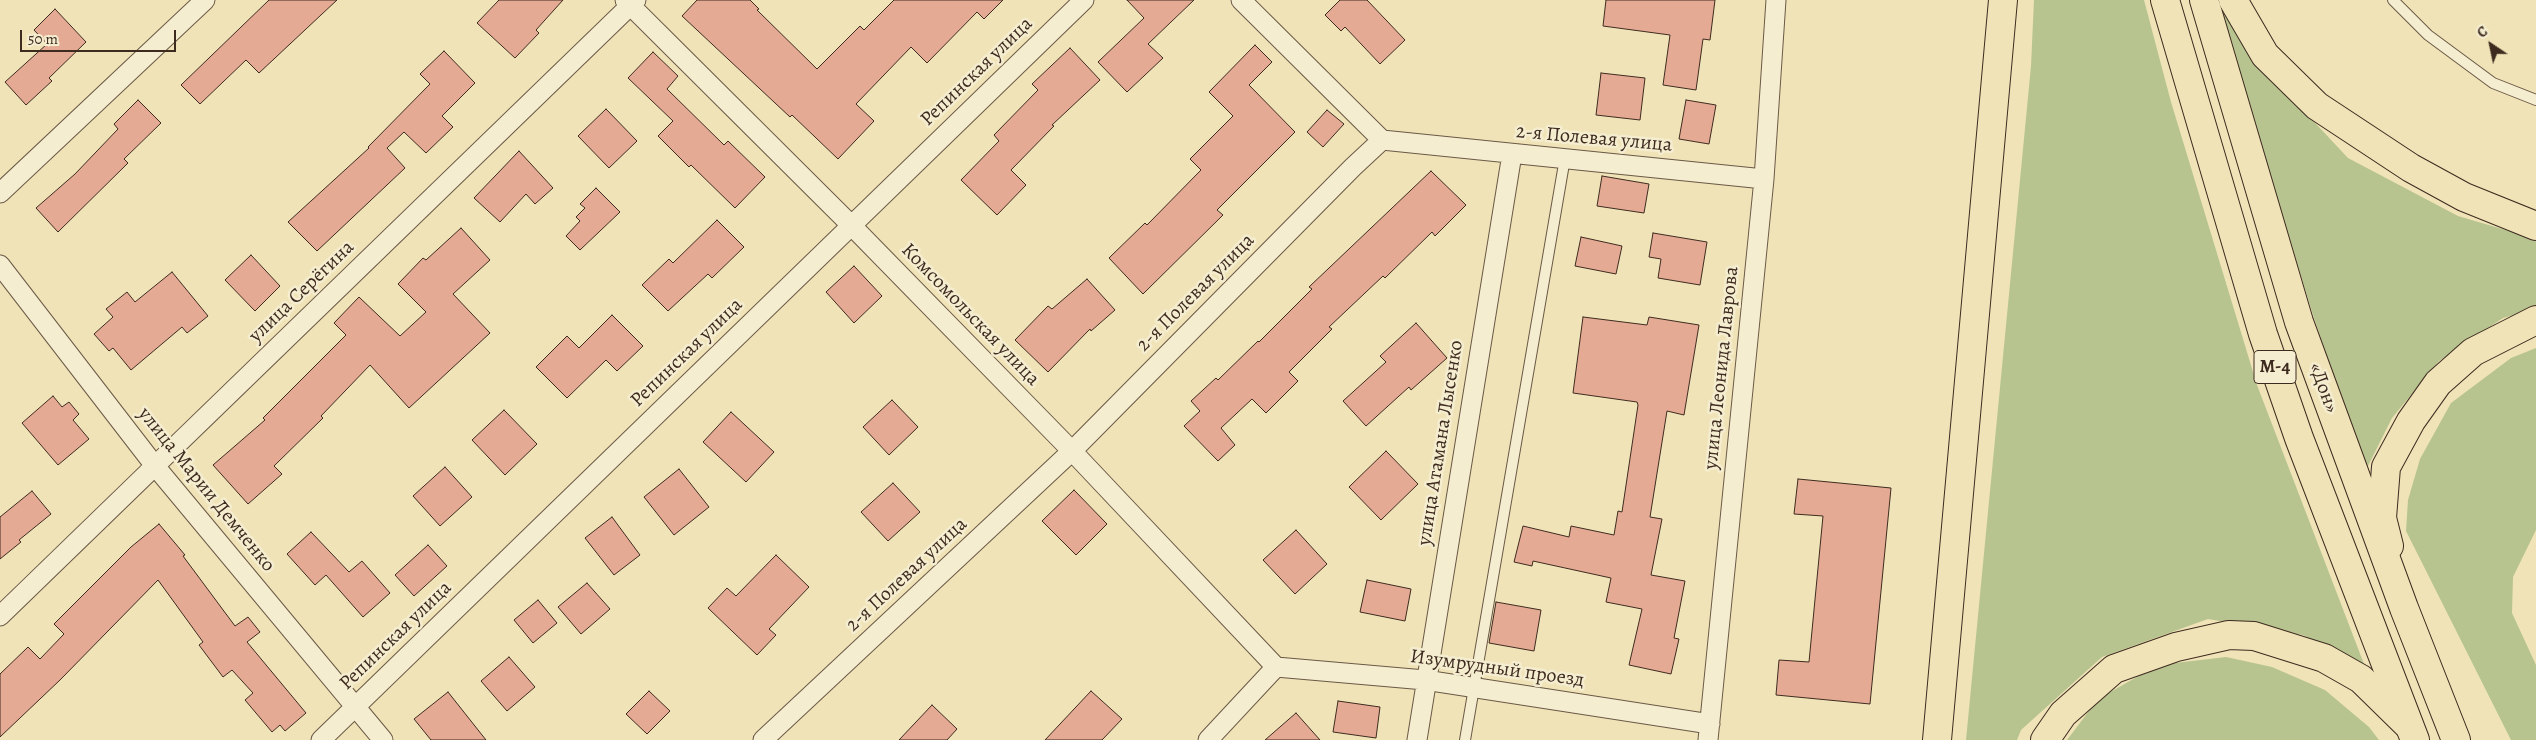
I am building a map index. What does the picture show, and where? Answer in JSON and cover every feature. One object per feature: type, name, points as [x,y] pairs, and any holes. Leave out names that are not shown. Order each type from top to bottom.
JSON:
[{"type":"main road","points":[[1937,740],[2003,0]]},
{"type":"main road","name":"«Дон»","points":[[2165,0],[2263,334],[2299,438],[2412,733]]},
{"type":"main road","name":"«Дон»","points":[[2204,0],[2299,322],[2404,608],[2456,740]]},
{"type":"main road","points":[[2233,0],[2265,55],[2317,106],[2411,168],[2464,197],[2536,226]]},
{"type":"main road","points":[[2404,608],[2382,518],[2386,467],[2410,420],[2438,383],[2473,352],[2536,320]]},
{"type":"main road","points":[[2045,740],[2063,714],[2114,668],[2176,647],[2229,635],[2254,636],[2324,658],[2361,679],[2412,733]]},
{"type":"street","points":[[0,193],[205,0]]},
{"type":"street","name":"Репинская улица","points":[[321,740],[1084,0]]},
{"type":"street","points":[[1241,0],[1382,140]]},
{"type":"street","name":"улица Леонида Лаврова","points":[[1709,732],[1764,179],[1776,0]]},
{"type":"street","name":"Комсомольская улица","points":[[630,2],[1072,451],[1276,667]]},
{"type":"street","name":"улица Серёгина","points":[[0,616],[630,2]]},
{"type":"street","name":"2-я Полевая улица","points":[[763,740],[1072,451],[1382,140],[1764,179]]},
{"type":"street","name":"улица Атамана Лысенко","points":[[1417,740],[1425,680],[1512,154]]},
{"type":"street","name":"улица Марии Демченко","points":[[0,265],[155,466],[383,740]]},
{"type":"street","points":[[1208,740],[1276,667]]},
{"type":"street","name":"Изумрудный проезд","points":[[1276,667],[1425,680],[1474,687],[1709,732]]},
{"type":"lane","points":[[2393,0],[2428,35],[2493,83],[2536,100]]},
{"type":"lane","points":[[1465,740],[1565,158]]},
{"type":"green space","points":[[2034,0],[2144,0],[2171,102],[2257,385],[2364,664],[2303,635],[2208,619],[2102,657],[2021,730],[2017,740],[1966,740],[2031,66]]},
{"type":"green space","points":[[2216,0],[2222,0],[2256,60],[2348,158],[2458,216],[2536,239],[2536,309],[2503,318],[2439,361],[2392,418],[2366,470],[2313,315]]},
{"type":"green space","points":[[2536,348],[2536,530],[2513,577],[2512,613],[2536,665],[2536,740],[2511,740],[2406,531],[2408,500],[2420,459],[2451,403],[2511,358]]},
{"type":"green space","points":[[2226,657],[2272,667],[2325,690],[2369,727],[2379,740],[2067,740],[2098,699],[2158,665]]},
{"type":"building","points":[[269,0],[337,0],[259,73],[246,60],[200,104],[181,85]]},
{"type":"building","points":[[499,0],[563,0],[536,30],[539,33],[515,58],[477,23]]},
{"type":"building","points":[[697,0],[750,0],[759,9],[757,10],[817,69],[860,26],[864,30],[894,0],[1003,0],[984,19],[977,12],[927,63],[911,47],[856,104],[874,121],[838,159],[682,16]]},
{"type":"building","points":[[1127,0],[1194,0],[1148,44],[1163,58],[1127,92],[1098,62],[1144,18]]},
{"type":"building","points":[[1340,0],[1367,0],[1405,40],[1380,64],[1345,27],[1341,31],[1325,15]]},
{"type":"building","points":[[1606,0],[1715,0],[1710,40],[1703,39],[1696,90],[1663,85],[1670,35],[1603,26]]},
{"type":"building","points":[[55,9],[86,42],[49,78],[52,81],[26,105],[5,82],[47,44],[34,30]]},
{"type":"building","points":[[1255,45],[1272,62],[1249,85],[1295,132],[1217,210],[1223,215],[1143,294],[1109,258],[1145,223],[1147,225],[1201,170],[1190,159],[1233,116],[1209,92]]},
{"type":"building","points":[[1070,48],[1100,80],[1052,125],[1054,126],[1011,170],[1026,185],[997,215],[961,180],[999,141],[994,135],[1038,90],[1032,84]]},
{"type":"building","points":[[444,51],[475,83],[442,116],[453,127],[426,153],[404,132],[387,148],[405,168],[317,251],[288,222],[369,148],[430,84],[420,74]]},
{"type":"building","points":[[653,52],[678,76],[667,89],[724,145],[728,141],[765,177],[735,208],[658,136],[673,121],[628,78]]},
{"type":"building","points":[[1601,73],[1645,78],[1640,120],[1596,115]]},
{"type":"building","points":[[138,100],[161,123],[124,159],[128,163],[58,232],[36,208],[75,174],[118,129],[114,124]]},
{"type":"building","points":[[1686,100],[1716,105],[1709,144],[1679,139]]},
{"type":"building","points":[[606,109],[637,141],[609,168],[578,136]]},
{"type":"building","points":[[1327,110],[1344,124],[1323,147],[1307,132]]},
{"type":"building","points":[[519,151],[553,188],[535,204],[526,194],[500,222],[474,198]]},
{"type":"building","points":[[1431,171],[1466,205],[1435,236],[1432,232],[1385,278],[1383,276],[1329,327],[1332,329],[1289,372],[1298,381],[1266,413],[1252,399],[1221,428],[1235,445],[1218,461],[1184,426],[1200,411],[1191,401],[1216,378],[1218,380],[1259,342],[1312,289],[1309,287]]},
{"type":"building","points":[[1602,176],[1649,184],[1644,213],[1597,206]]},
{"type":"building","points":[[596,188],[620,212],[580,250],[566,236],[580,221],[576,217],[585,208],[580,204]]},
{"type":"building","points":[[717,220],[744,247],[712,278],[708,274],[668,311],[642,285],[669,259],[673,263]]},
{"type":"building","points":[[461,228],[490,260],[453,294],[490,333],[409,408],[370,365],[321,416],[323,418],[274,466],[282,474],[248,504],[213,465],[265,420],[263,418],[346,335],[334,323],[359,297],[400,336],[426,312],[398,284],[423,258],[426,260]]},
{"type":"building","points":[[1653,233],[1707,242],[1700,285],[1658,278],[1661,259],[1649,257]]},
{"type":"building","points":[[1581,237],[1622,246],[1616,274],[1575,266]]},
{"type":"building","points":[[251,255],[280,286],[255,311],[225,280]]},
{"type":"building","points":[[854,266],[882,296],[854,323],[826,292]]},
{"type":"building","points":[[172,272],[208,316],[187,333],[182,327],[131,370],[113,348],[109,351],[94,334],[113,317],[106,309],[127,292],[135,302]]},
{"type":"building","points":[[1087,279],[1115,310],[1091,331],[1090,329],[1048,372],[1015,340],[1048,306],[1052,309]]},
{"type":"building","points":[[612,315],[643,346],[617,371],[606,360],[567,398],[536,367],[567,336],[579,348]]},
{"type":"building","points":[[1583,317],[1647,325],[1649,317],[1699,325],[1684,415],[1667,411],[1650,517],[1662,519],[1651,575],[1685,581],[1674,638],[1679,639],[1671,674],[1629,665],[1642,609],[1606,602],[1611,578],[1533,561],[1532,566],[1514,562],[1523,526],[1569,537],[1571,526],[1614,535],[1618,511],[1622,512],[1638,405],[1637,402],[1573,393]]},
{"type":"building","points":[[1416,323],[1447,358],[1411,390],[1409,387],[1366,426],[1343,401],[1386,362],[1380,356]]},
{"type":"building","points":[[53,396],[62,407],[69,402],[79,414],[73,420],[89,439],[58,465],[22,423]]},
{"type":"building","points":[[892,400],[918,427],[889,455],[863,427]]},
{"type":"building","points":[[504,410],[537,444],[505,475],[472,440]]},
{"type":"building","points":[[731,412],[774,452],[746,482],[703,442]]},
{"type":"building","points":[[1386,451],[1418,484],[1381,520],[1349,487]]},
{"type":"building","points":[[445,467],[472,497],[440,526],[413,496]]},
{"type":"building","points":[[679,469],[709,507],[674,535],[644,497]]},
{"type":"building","points":[[1798,479],[1891,488],[1870,704],[1776,695],[1779,660],[1809,662],[1823,516],[1794,514]]},
{"type":"building","points":[[893,483],[920,512],[888,541],[861,512]]},
{"type":"building","points":[[1074,490],[1107,524],[1076,555],[1042,521]]},
{"type":"building","points":[[32,491],[51,514],[19,540],[21,542],[0,559],[0,517]]},
{"type":"building","points":[[612,517],[640,555],[614,575],[585,538]]},
{"type":"building","points":[[159,524],[185,555],[183,556],[235,626],[248,617],[260,632],[247,642],[306,713],[285,731],[280,725],[272,732],[245,700],[253,693],[232,670],[223,677],[199,645],[203,642],[158,580],[60,680],[0,737],[0,674],[28,647],[40,659],[64,634],[54,624],[131,547]]},
{"type":"building","points":[[1296,530],[1327,564],[1295,594],[1263,560]]},
{"type":"building","points":[[311,532],[349,572],[362,561],[390,593],[363,617],[326,575],[315,585],[287,554]]},
{"type":"building","points":[[428,545],[447,566],[414,596],[395,575]]},
{"type":"building","points":[[776,555],[809,587],[769,629],[776,635],[757,655],[708,608],[727,588],[736,596]]},
{"type":"building","points":[[1367,580],[1411,589],[1405,621],[1360,612]]},
{"type":"building","points":[[587,583],[610,609],[581,634],[558,607]]},
{"type":"building","points":[[538,600],[557,623],[533,643],[514,620]]},
{"type":"building","points":[[1496,602],[1541,610],[1534,651],[1489,643]]},
{"type":"building","points":[[509,657],[535,687],[507,711],[481,681]]},
{"type":"building","points":[[649,691],[670,711],[647,734],[626,714]]},
{"type":"building","points":[[1091,691],[1122,719],[1102,740],[1045,740]]},
{"type":"building","points":[[448,692],[486,740],[431,740],[414,719]]},
{"type":"building","points":[[1338,701],[1380,707],[1376,738],[1333,732]]},
{"type":"building","points":[[932,705],[957,729],[947,740],[899,740]]},
{"type":"building","points":[[1296,713],[1320,740],[1265,740]]}]
